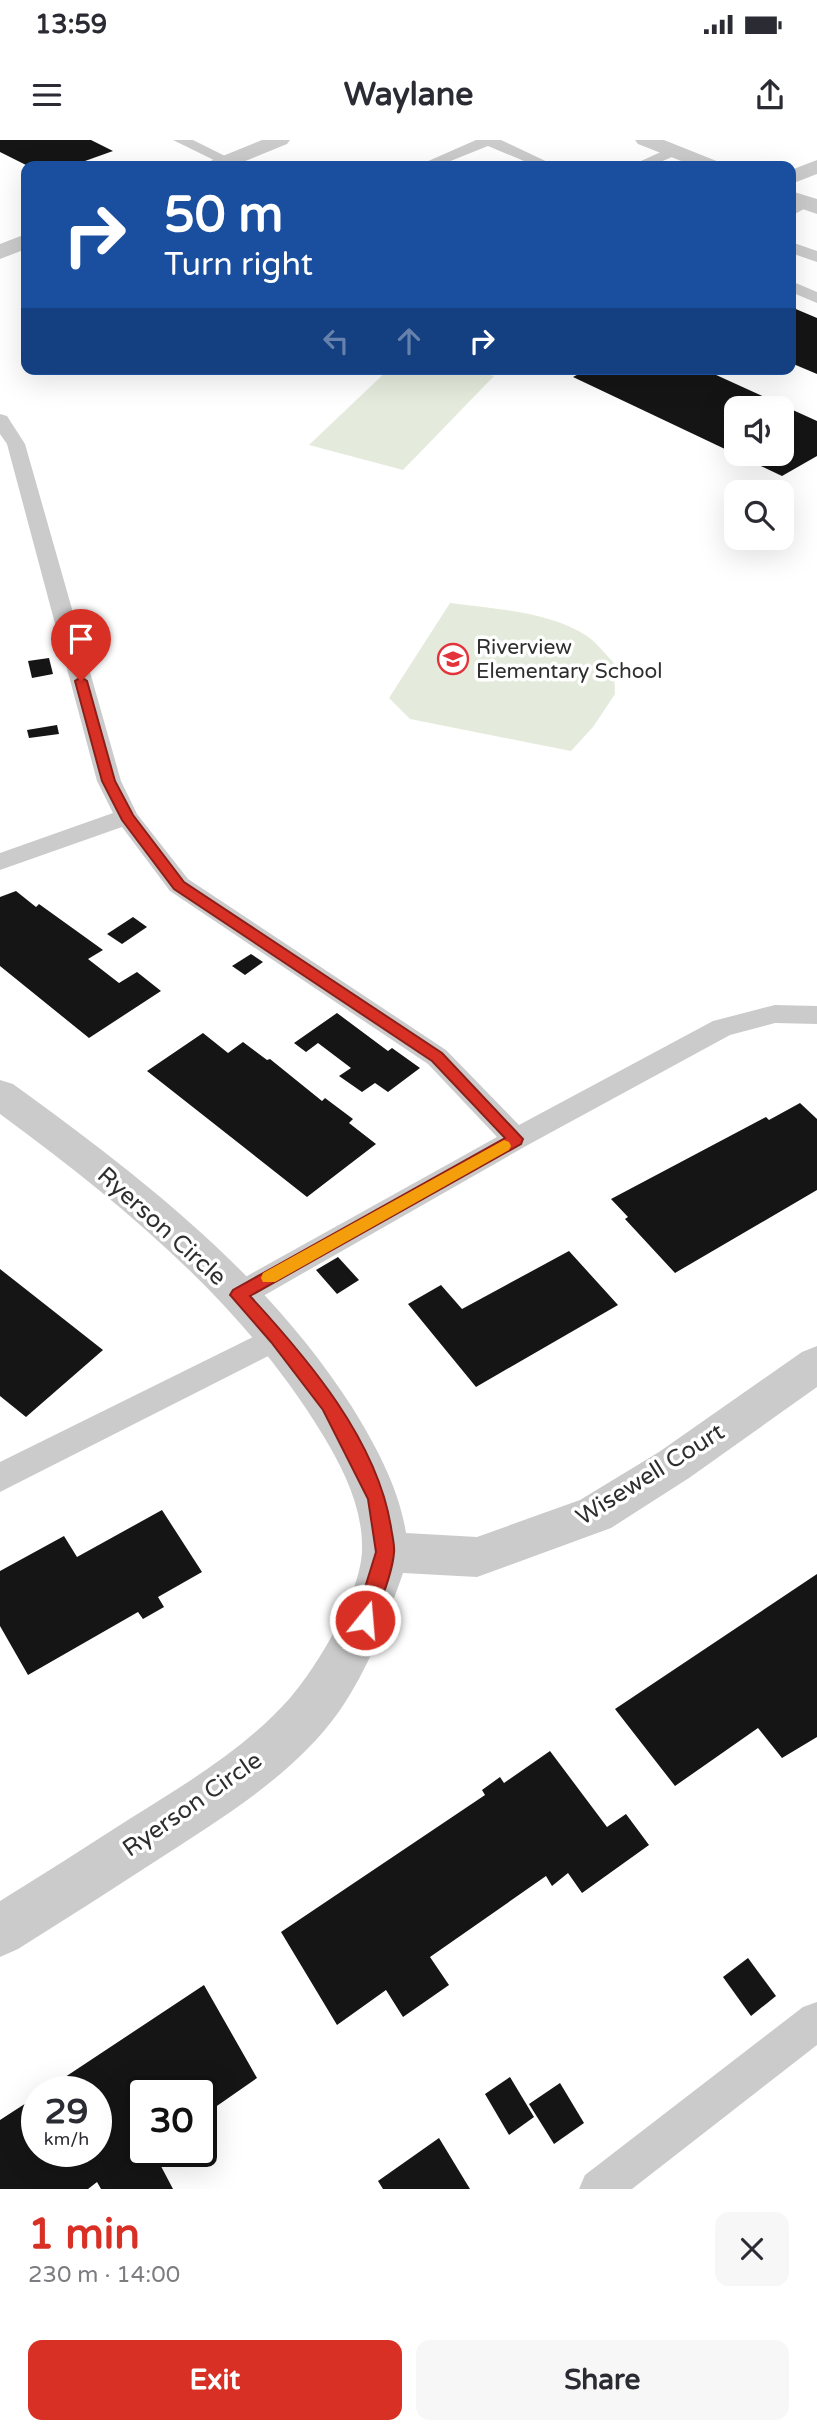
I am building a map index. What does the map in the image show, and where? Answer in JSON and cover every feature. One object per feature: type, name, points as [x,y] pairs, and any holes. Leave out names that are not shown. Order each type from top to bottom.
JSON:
[{"type":"street","points":[[228,161],[281,140]]},
{"type":"street","points":[[645,140],[699,161]]},
{"type":"street","points":[[796,176],[817,166]]},
{"type":"street","points":[[0,252],[21,244]]},
{"type":"street","name":"Ryerson Circle","points":[[0,1094],[70,1145],[172,1229],[277,1337],[329,1405],[358,1457],[377,1499],[385,1552],[365,1620],[333,1683],[292,1731],[227,1786],[0,1931]]},
{"type":"street","name":"Wisewell Court","points":[[385,1552],[477,1557],[595,1514],[674,1465],[817,1364]]},
{"type":"lane","points":[[181,140],[216,161]]},
{"type":"lane","points":[[437,161],[488,140],[530,161]]},
{"type":"lane","points":[[650,161],[674,151]]},
{"type":"lane","points":[[796,249],[817,257]]},
{"type":"lane","points":[[796,288],[817,298]]},
{"type":"lane","points":[[0,420],[16,444],[109,781],[127,817],[179,885],[437,1057],[516,1139]]},
{"type":"lane","points":[[0,862],[127,817]]},
{"type":"lane","points":[[239,1295],[516,1139],[722,1028],[775,1014],[817,1015]]},
{"type":"lane","points":[[0,1478],[277,1337]]},
{"type":"lane","points":[[599,2189],[817,2021]]},
{"type":"green space","points":[[383,375],[494,376],[403,470],[309,445]]},
{"type":"green space","points":[[450,603],[520,612],[555,621],[587,636],[614,663],[615,694],[593,727],[571,751],[410,719],[389,698]]},
{"type":"building","points":[[0,140],[91,140],[113,151],[85,161],[21,162],[0,152]]},
{"type":"building","points":[[796,309],[817,318],[817,374],[796,365]]},
{"type":"building","points":[[577,375],[716,375],[762,396],[724,396],[724,449],[573,377]]},
{"type":"building","points":[[794,411],[817,421],[817,456],[782,476],[761,466],[794,466]]},
{"type":"building","points":[[49,658],[53,674],[32,678],[28,661]]},
{"type":"building","points":[[57,725],[59,734],[29,738],[27,730]]},
{"type":"building","points":[[16,891],[36,907],[39,904],[103,950],[88,959],[119,983],[137,972],[161,991],[89,1038],[0,966],[0,897]]},
{"type":"building","points":[[133,917],[147,927],[122,944],[107,934]]},
{"type":"building","points":[[251,954],[263,962],[245,975],[232,966]]},
{"type":"building","points":[[337,1013],[388,1051],[392,1048],[420,1068],[388,1092],[375,1083],[362,1092],[339,1076],[351,1068],[318,1043],[306,1052],[294,1043]]},
{"type":"building","points":[[203,1033],[228,1053],[243,1042],[267,1060],[270,1059],[322,1101],[325,1098],[353,1119],[349,1123],[376,1144],[307,1197],[147,1071]]},
{"type":"building","points":[[800,1103],[817,1119],[817,1190],[675,1273],[625,1219],[628,1217],[611,1199],[766,1117],[769,1120]]},
{"type":"building","points":[[569,1251],[618,1305],[476,1387],[408,1304],[441,1285],[462,1309]]},
{"type":"building","points":[[338,1257],[359,1280],[337,1294],[316,1270]]},
{"type":"building","points":[[0,1269],[103,1350],[26,1417],[0,1396]]},
{"type":"building","points":[[162,1510],[202,1572],[158,1597],[164,1607],[143,1619],[138,1612],[28,1675],[0,1626],[0,1571],[64,1536],[77,1557]]},
{"type":"building","points":[[817,1574],[817,1737],[782,1758],[758,1728],[675,1786],[615,1709]]},
{"type":"building","points":[[550,1751],[607,1827],[626,1814],[649,1845],[582,1893],[568,1873],[552,1886],[546,1876],[430,1957],[449,1985],[403,2017],[386,1990],[337,2025],[281,1932],[485,1795],[482,1790],[500,1777],[504,1783]]},
{"type":"building","points":[[748,1958],[776,1996],[751,2016],[723,1977]]},
{"type":"building","points":[[204,1985],[257,2078],[217,2106],[217,2076],[126,2076],[126,2167],[161,2167],[173,2189],[101,2189],[97,2182],[88,2189],[0,2189],[0,2120],[21,2106],[21,2167],[112,2167],[112,2076],[67,2076]]},
{"type":"building","points":[[510,2077],[534,2117],[509,2135],[485,2094]]},
{"type":"building","points":[[560,2083],[584,2123],[554,2144],[529,2104]]},
{"type":"building","points":[[439,2138],[470,2189],[383,2189],[378,2181]]},
{"type":"slow traffic","points":[[269,1278],[504,1146]]},
{"type":"place","name":"Riverview Elementary School","points":[[453,659]]},
{"type":"route","points":[[81,681],[109,781],[127,817],[179,885],[437,1057],[516,1139],[239,1295],[277,1337],[329,1405],[358,1457],[377,1499],[385,1552],[365,1620]]}]
